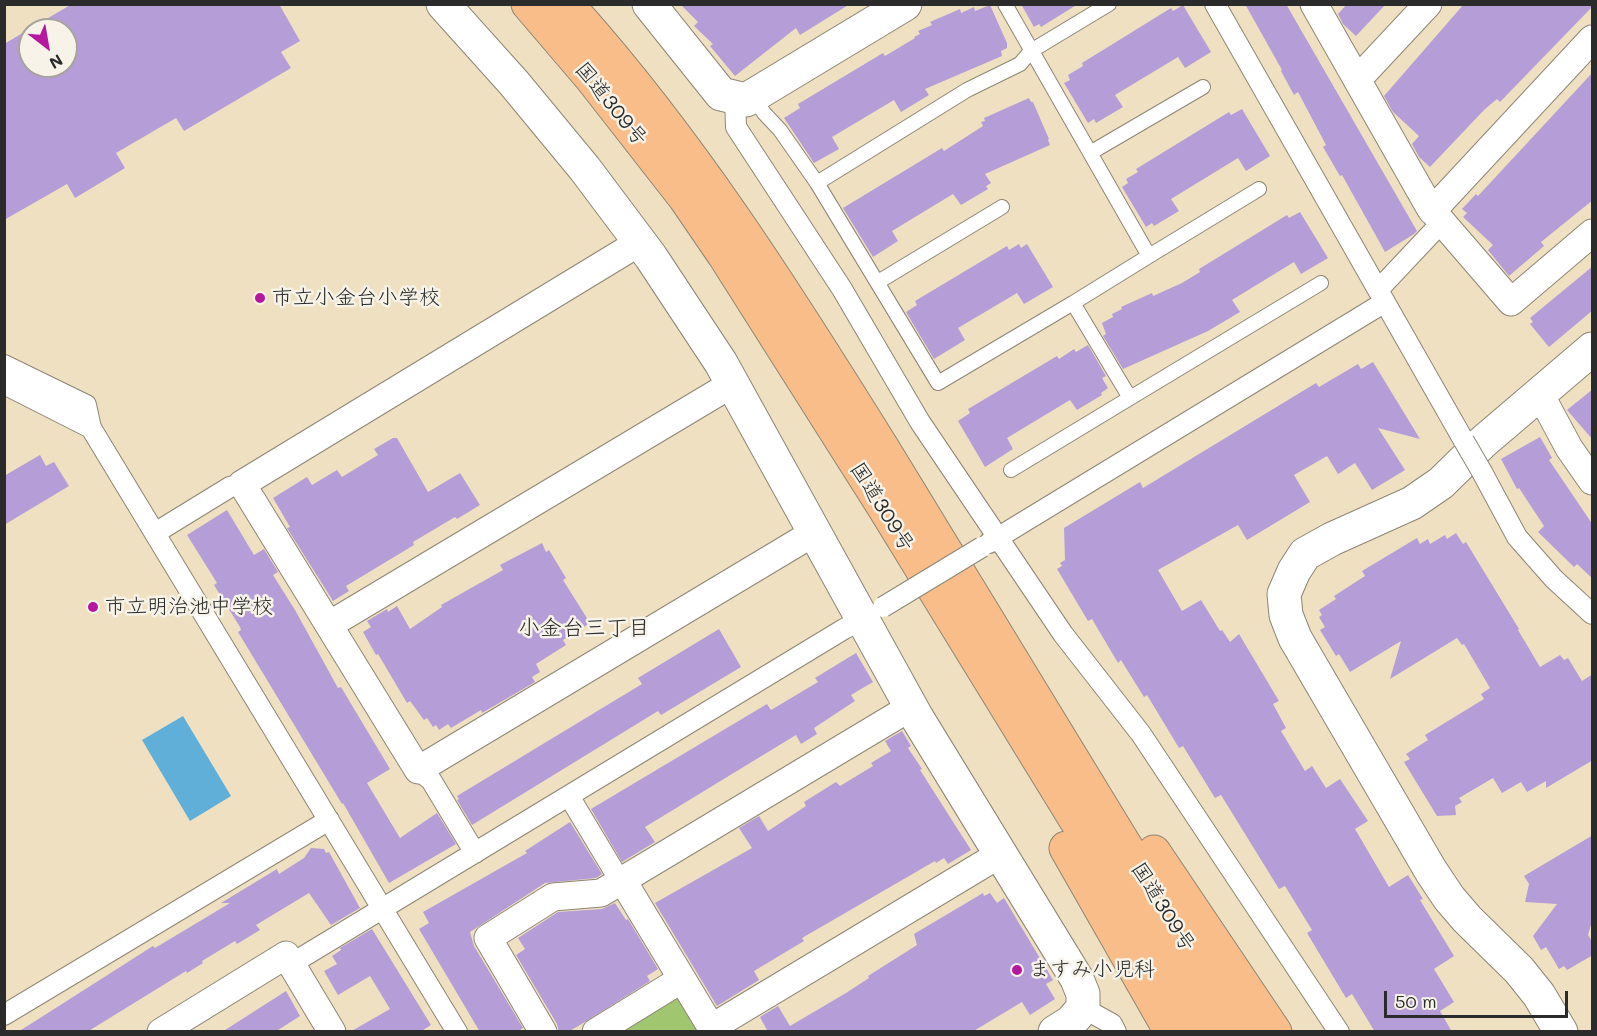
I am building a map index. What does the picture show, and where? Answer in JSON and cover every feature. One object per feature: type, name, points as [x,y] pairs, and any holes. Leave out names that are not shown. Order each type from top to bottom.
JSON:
[{"type":"highway","name":"国道309号","points":[[528,4],[592,79],[685,198],[758,307],[1206,1032]]},
{"type":"highway","name":"国道309号","points":[[567,4],[613,54],[688,153],[778,281],[1205,976],[1242,1032]]},
{"type":"highway","points":[[936,594],[954,666],[1054,826],[1171,1032]]},
{"type":"highway","points":[[993,630],[1086,744],[1140,831],[1275,1032]]},
{"type":"street","points":[[443,4],[514,83],[585,169],[640,242],[721,363],[815,532],[873,613],[911,707],[1002,853],[1077,980],[1083,994],[1083,1008],[1071,1022],[1055,1032]]},
{"type":"street","points":[[649,4],[722,94],[744,97],[905,4]]},
{"type":"street","points":[[1215,4],[1517,537],[1554,579],[1593,614]]},
{"type":"street","points":[[1314,4],[1437,216],[1511,302],[1593,233]]},
{"type":"street","points":[[1357,80],[1428,4]]},
{"type":"street","points":[[291,964],[990,542],[1381,296],[1437,216],[1593,39]]},
{"type":"street","points":[[744,97],[736,127],[842,289],[990,542],[1141,734],[1339,1032]]},
{"type":"street","points":[[155,533],[230,487],[242,484],[640,242]]},
{"type":"street","points":[[1561,1032],[1539,996],[1519,970],[1467,919],[1431,871],[1295,638],[1286,615],[1284,594],[1294,571],[1305,554],[1332,539],[1412,503],[1441,483],[1483,442],[1593,349]]},
{"type":"street","points":[[4,365],[87,405],[91,428],[457,1032]]},
{"type":"street","points":[[4,384],[91,428]]},
{"type":"street","points":[[329,626],[732,384]]},
{"type":"street","points":[[1540,394],[1569,448],[1593,481]]},
{"type":"street","points":[[242,484],[418,770],[431,780],[475,853]]},
{"type":"street","points":[[418,770],[815,532]]},
{"type":"street","points":[[543,1032],[488,938],[553,897],[601,893],[623,881],[911,707]]},
{"type":"street","points":[[569,796],[713,1030],[1002,853]]},
{"type":"street","points":[[4,1015],[329,820]]},
{"type":"street","points":[[161,1032],[286,956],[332,1032]]},
{"type":"street","points":[[596,1032],[682,979]]},
{"type":"street","points":[[1083,1008],[1112,1024],[1116,1032]]},
{"type":"lane","points":[[1005,4],[1149,256]]},
{"type":"lane","points":[[817,183],[967,90],[1020,64],[1031,51],[1109,4]]},
{"type":"lane","points":[[1090,153],[1203,87]]},
{"type":"lane","points":[[744,97],[780,130],[817,183],[879,282],[938,383],[1258,189]]},
{"type":"lane","points":[[879,282],[1002,207]]},
{"type":"lane","points":[[1011,470],[1321,283]]},
{"type":"lane","points":[[1073,303],[1130,398]]},
{"type":"green space","points":[[678,992],[702,1032],[614,1032]]},
{"type":"water","points":[[183,716],[231,796],[190,821],[142,740]]},
{"type":"building","points":[[72,4],[279,4],[300,41],[281,52],[291,68],[184,131],[176,118],[116,153],[125,168],[75,198],[67,184],[4,220],[4,44],[18,36],[18,78],[78,78],[78,18],[48,18]]},
{"type":"building","points":[[680,4],[850,4],[800,35],[796,28],[735,76],[710,46],[713,44],[694,26],[698,22]]},
{"type":"building","points":[[1021,4],[1078,4],[1041,27],[1039,24],[1034,27]]},
{"type":"building","points":[[1245,4],[1286,4],[1417,231],[1414,234],[1385,252],[1342,175],[1340,176],[1323,147],[1326,145],[1298,92],[1294,95]]},
{"type":"building","points":[[1347,4],[1386,4],[1356,36],[1343,24],[1338,14]]},
{"type":"building","points":[[1464,4],[1593,4],[1593,6],[1500,102],[1497,99],[1484,110],[1430,167],[1419,157],[1412,144],[1419,136],[1393,112],[1384,96]]},
{"type":"building","points":[[990,5],[1007,43],[1007,48],[1001,51],[1002,56],[925,89],[929,95],[901,112],[894,100],[832,137],[839,149],[814,163],[784,118],[800,108],[798,104],[883,53],[885,56],[915,38],[920,34],[918,31],[932,25],[930,22],[960,9],[961,13],[974,7],[975,11]]},
{"type":"building","points":[[1183,5],[1211,52],[1185,68],[1178,57],[1115,95],[1123,107],[1096,123],[1094,119],[1088,123],[1064,83],[1070,80],[1068,75],[1083,66],[1082,63],[1171,8],[1173,11]]},
{"type":"building","points":[[1593,72],[1593,200],[1541,242],[1544,246],[1509,276],[1488,250],[1493,245],[1463,217],[1467,213],[1462,209],[1476,194],[1478,196]]},
{"type":"building","points":[[1029,98],[1033,102],[1050,145],[985,174],[991,183],[986,186],[988,189],[961,205],[953,194],[892,231],[898,241],[873,257],[843,208],[942,148],[944,151],[983,126],[981,122],[985,121],[984,118]]},
{"type":"building","points":[[1242,109],[1270,156],[1246,171],[1238,158],[1171,199],[1179,211],[1154,226],[1152,223],[1146,227],[1122,187],[1128,183],[1126,179],[1138,172],[1136,169],[1229,112],[1231,115]]},
{"type":"building","points":[[1300,212],[1328,258],[1301,274],[1294,262],[1232,300],[1240,312],[1208,331],[1123,369],[1103,336],[1106,334],[1102,323],[1113,317],[1112,314],[1122,309],[1121,307],[1152,293],[1153,296],[1182,283],[1200,272],[1199,269],[1287,215],[1289,218]]},
{"type":"building","points":[[1019,244],[1021,248],[1027,244],[1053,287],[1024,304],[1017,293],[958,328],[965,340],[934,359],[906,312],[917,305],[915,301],[1007,246],[1009,250]]},
{"type":"building","points":[[1593,266],[1593,310],[1549,347],[1530,324],[1533,322],[1530,318]]},
{"type":"building","points":[[1088,345],[1106,376],[1102,378],[1108,388],[1101,393],[1102,395],[1077,410],[1070,400],[1007,438],[1013,449],[985,467],[958,421],[970,413],[968,409],[1057,356],[1059,359],[1074,349],[1076,352]]},
{"type":"building","points":[[1373,362],[1420,439],[1378,428],[1405,470],[1372,490],[1355,463],[1338,474],[1327,456],[1294,475],[1310,502],[1247,540],[1238,525],[1158,570],[1182,611],[1201,600],[1220,631],[1222,630],[1230,642],[1239,634],[1279,701],[1273,704],[1286,728],[1281,731],[1305,771],[1312,766],[1326,788],[1340,779],[1368,821],[1355,829],[1389,887],[1408,875],[1423,899],[1420,900],[1454,956],[1434,969],[1454,1002],[1440,1011],[1452,1032],[1375,1032],[1352,994],[1346,998],[1307,933],[1312,930],[1285,886],[1279,889],[1221,795],[1215,798],[1183,746],[1179,748],[1147,695],[1144,697],[1121,660],[1118,663],[1092,619],[1088,621],[1057,569],[1065,560],[1064,528],[1140,482],[1143,488],[1316,383],[1319,387],[1358,364],[1361,369]]},
{"type":"building","points":[[1593,389],[1593,440],[1567,410]]},
{"type":"building","points":[[1540,437],[1552,458],[1549,460],[1593,525],[1593,579],[1577,564],[1574,567],[1538,532],[1544,526],[1519,488],[1517,489],[1501,459]]},
{"type":"building","points":[[397,438],[428,492],[460,473],[480,505],[413,542],[414,545],[346,586],[349,591],[333,601],[287,528],[290,527],[273,498],[307,477],[312,485],[337,470],[342,477],[378,455],[374,449]]},
{"type":"building","points":[[40,455],[46,466],[54,462],[69,486],[4,525],[4,476]]},
{"type":"building","points":[[227,510],[254,555],[264,549],[278,572],[273,575],[338,688],[341,687],[390,769],[367,783],[400,838],[437,813],[456,844],[389,883],[343,803],[238,632],[241,630],[240,627],[214,585],[217,583],[187,535]]},
{"type":"building","points":[[1456,533],[1463,544],[1466,542],[1540,667],[1560,655],[1564,660],[1568,658],[1582,681],[1593,674],[1593,760],[1546,788],[1546,781],[1527,792],[1521,782],[1502,793],[1493,778],[1459,798],[1462,802],[1455,806],[1456,815],[1437,816],[1404,762],[1410,759],[1406,754],[1428,740],[1425,735],[1484,699],[1481,694],[1490,688],[1464,644],[1462,645],[1457,638],[1390,679],[1401,641],[1350,672],[1339,654],[1336,656],[1320,630],[1325,627],[1319,617],[1322,615],[1319,610],[1336,599],[1334,596],[1365,576],[1362,571],[1417,538],[1420,544],[1428,539],[1430,544],[1445,535],[1447,539]]},
{"type":"building","points":[[542,543],[546,552],[549,550],[566,578],[563,580],[590,623],[563,640],[566,645],[536,664],[540,672],[532,677],[535,682],[451,728],[448,724],[439,730],[436,725],[433,727],[427,718],[424,720],[410,701],[407,703],[378,654],[376,655],[363,632],[371,627],[367,621],[397,606],[410,629],[442,607],[441,605],[503,570],[500,565]]},
{"type":"building","points":[[719,629],[741,667],[661,715],[658,711],[472,825],[457,800],[459,799],[457,796],[642,684],[638,678]]},
{"type":"building","points":[[856,653],[873,682],[851,695],[855,701],[814,728],[817,734],[801,744],[796,735],[645,827],[655,842],[622,862],[591,809],[767,704],[771,710],[818,682],[815,678]]},
{"type":"building","points":[[902,731],[911,746],[908,748],[922,769],[920,770],[971,850],[948,864],[944,858],[936,863],[935,861],[802,938],[804,941],[754,971],[759,980],[717,1006],[655,903],[752,848],[739,828],[759,816],[768,831],[806,806],[804,802],[836,782],[840,786],[873,766],[871,763],[891,751],[885,741]]},
{"type":"building","points":[[570,822],[602,874],[596,878],[545,883],[470,932],[474,946],[523,1028],[517,1032],[480,1032],[419,929],[429,923],[423,912],[527,853],[525,851]]},
{"type":"building","points":[[1593,835],[1593,918],[1588,935],[1593,943],[1593,955],[1567,970],[1564,966],[1559,969],[1546,947],[1541,950],[1533,936],[1557,904],[1525,902],[1529,884],[1524,876]]},
{"type":"building","points":[[311,848],[324,849],[326,853],[329,852],[360,908],[331,925],[309,893],[256,925],[260,930],[237,944],[235,941],[187,973],[186,971],[87,1032],[18,1032],[153,946],[155,948],[230,903],[221,903],[277,869],[279,874],[304,858]]},
{"type":"building","points":[[983,893],[984,896],[990,893],[997,903],[1004,898],[1053,980],[1046,984],[1055,999],[1030,1015],[1022,1002],[972,1032],[768,1032],[760,1017],[778,1006],[790,1026],[846,993],[917,945],[914,934]]},
{"type":"building","points":[[615,903],[626,920],[628,919],[658,969],[647,976],[650,981],[568,1032],[559,1032],[557,1024],[516,955],[525,949],[518,938],[558,912],[602,909]]},
{"type":"building","points":[[372,929],[431,1025],[420,1032],[350,1032],[390,1009],[370,976],[338,995],[324,971],[337,964],[332,956],[341,950],[340,948]]},
{"type":"building","points":[[286,991],[300,1016],[275,1032],[222,1032]]},
{"type":"place","name":"市立小金台小学校","points":[[260,298]]},
{"type":"place","name":"市立明治池中学校","points":[[93,607]]},
{"type":"place","name":"ますみ小児科","points":[[1017,970]]},
{"type":"district","name":"小金台三丁目","points":[[584,628]]}]
